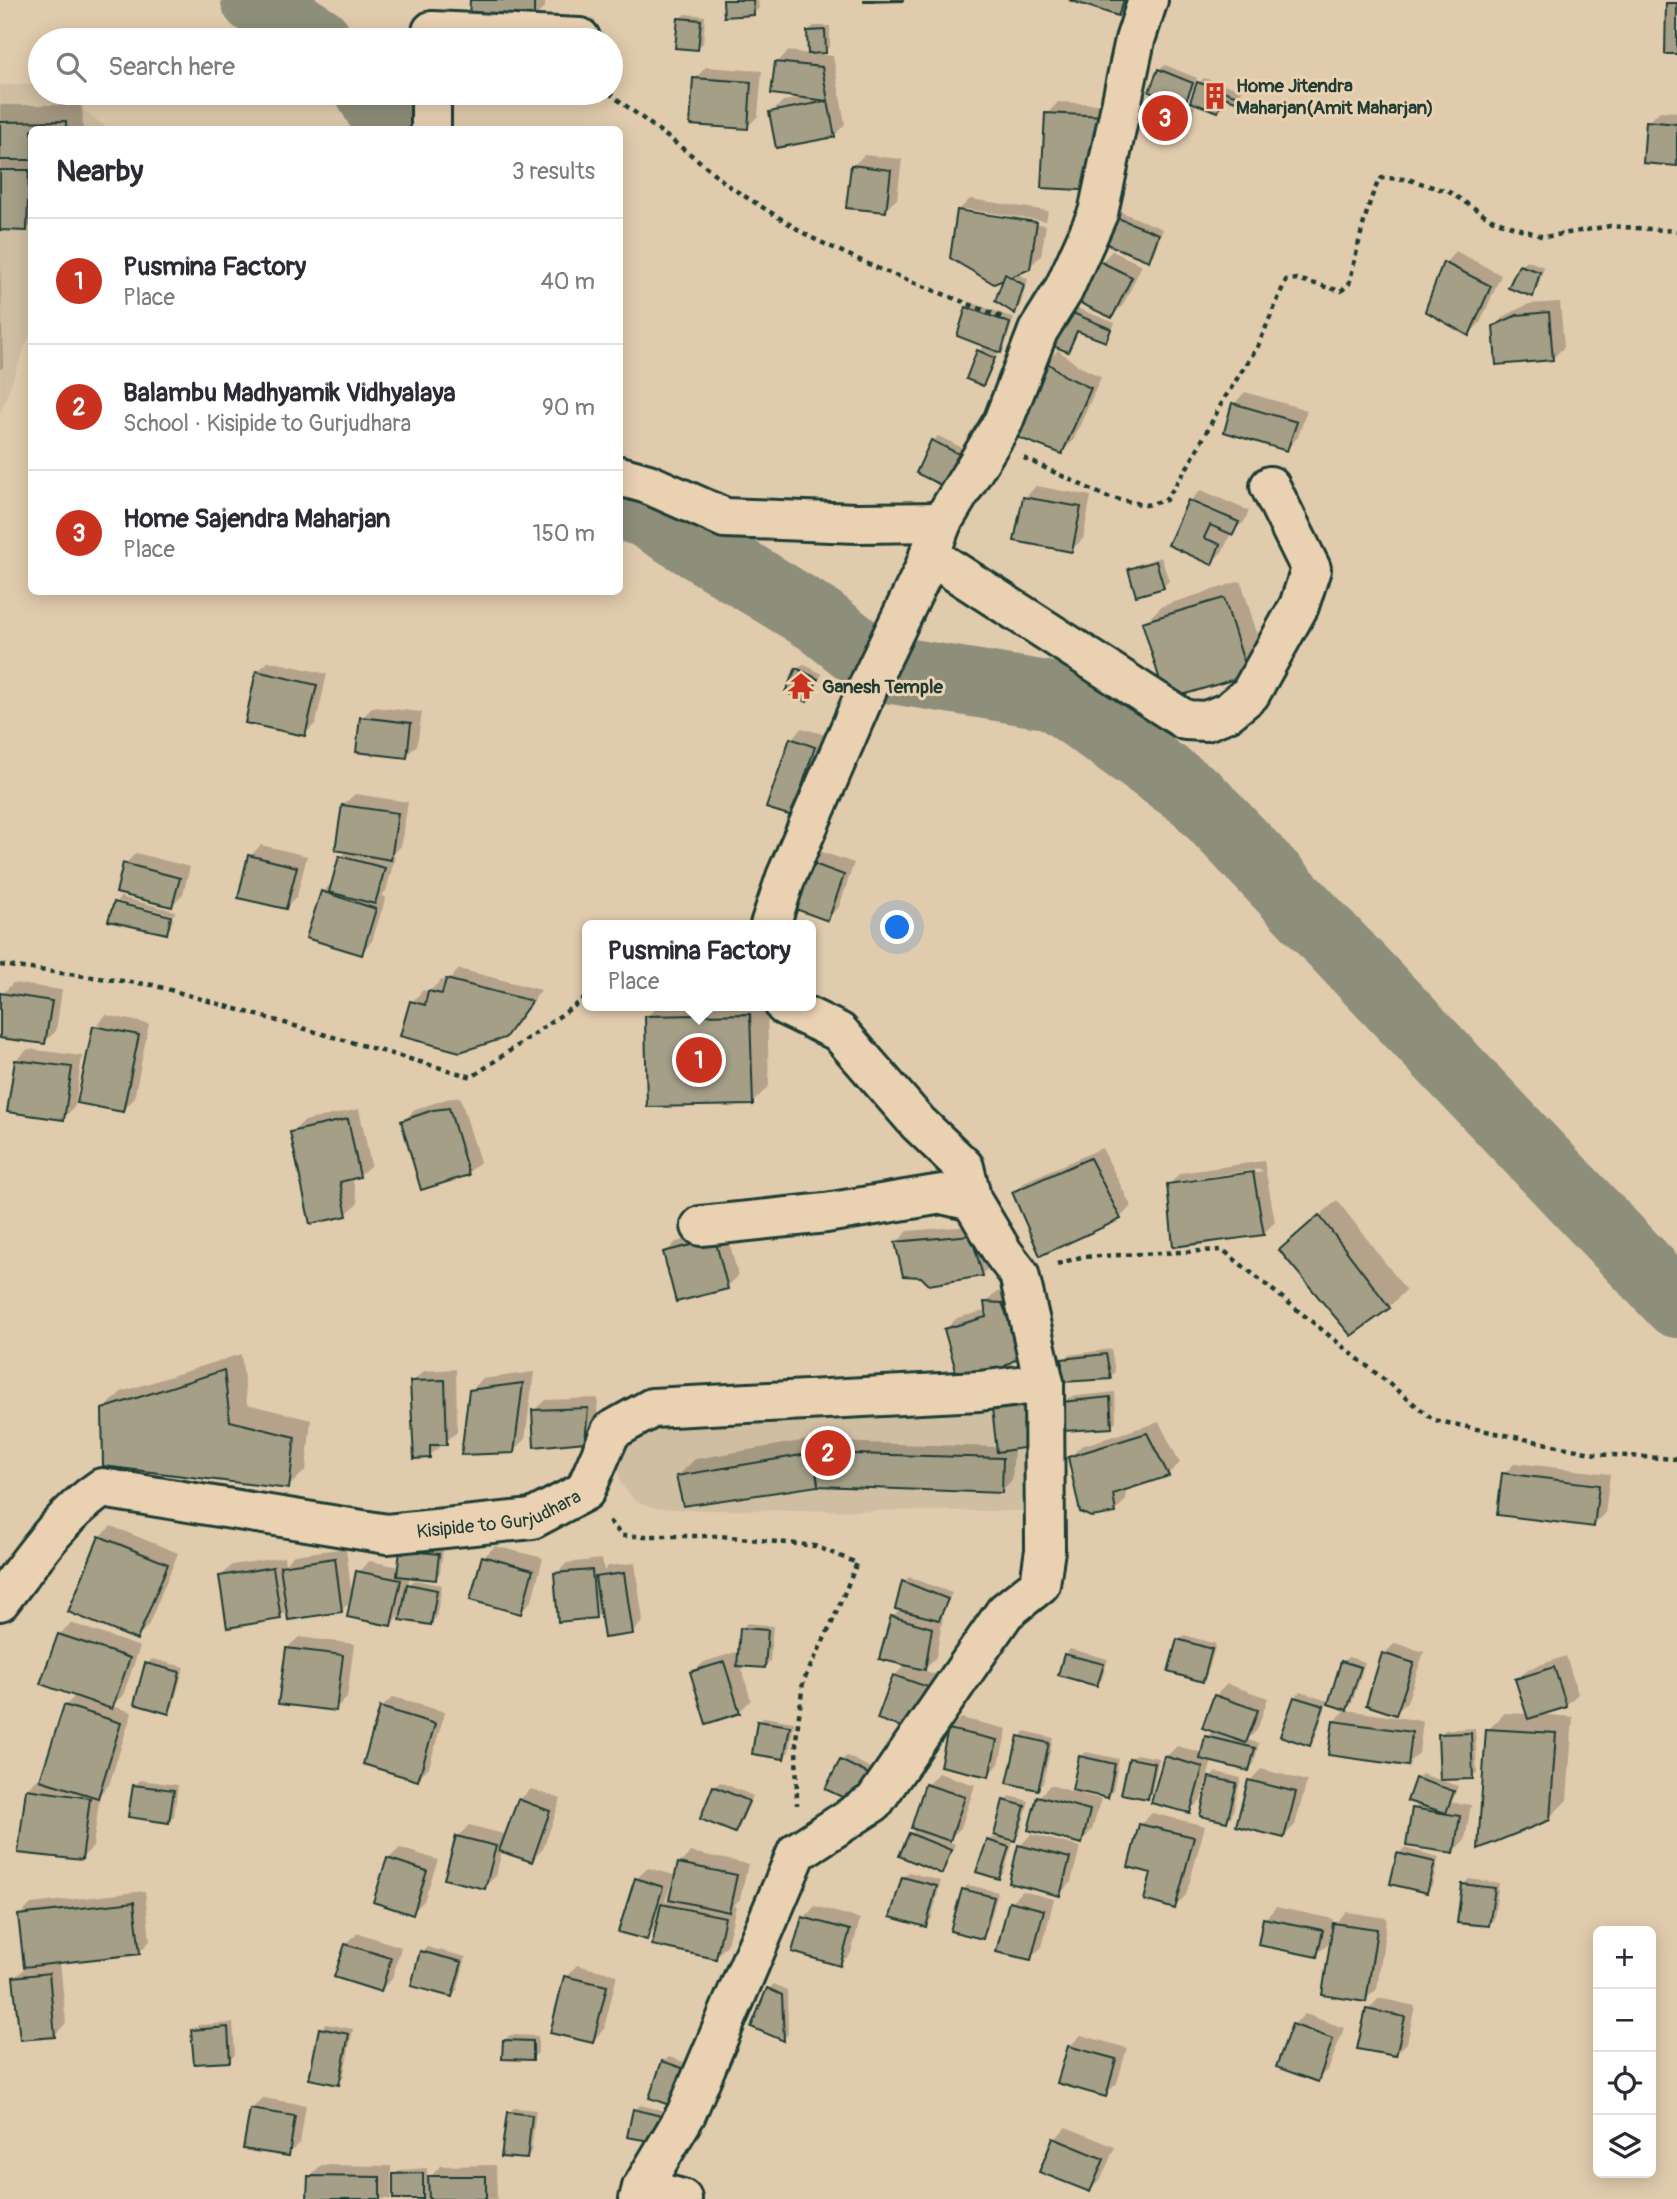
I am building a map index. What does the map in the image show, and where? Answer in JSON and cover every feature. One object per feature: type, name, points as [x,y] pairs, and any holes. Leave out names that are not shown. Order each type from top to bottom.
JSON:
[{"type":"street","points":[[772,920],[786,877],[931,550],[1003,422],[1038,331],[1063,290],[1098,213],[1135,40],[1147,0]]},
{"type":"street","points":[[434,24],[476,28]]},
{"type":"street","points":[[431,105],[432,126]]},
{"type":"street","points":[[623,477],[648,484],[725,518],[857,523],[931,550],[1185,720],[1206,721],[1228,712],[1250,694],[1299,606],[1311,569],[1270,486]]},
{"type":"street","points":[[682,2199],[640,2193],[686,2114],[797,1852],[874,1802],[1006,1612],[1041,1584],[1045,1550],[1044,1383],[1019,1275],[972,1201],[964,1167],[918,1123],[839,1032],[795,1011]]},
{"type":"street","points":[[701,1226],[826,1213],[942,1194],[972,1201]]},
{"type":"street","name":"Kisipide to Gurjudhara","points":[[0,1601],[61,1524],[84,1500],[103,1488],[387,1534],[532,1519],[585,1491],[611,1431],[652,1408],[979,1391],[1044,1383]]},
{"type":"path","points":[[623,104],[730,187],[812,238],[877,268],[1038,331]]},
{"type":"path","points":[[986,450],[1016,453],[1107,497],[1146,505],[1166,500],[1258,346],[1286,280],[1297,279],[1342,291],[1349,284],[1369,201],[1376,183],[1382,178],[1407,179],[1449,192],[1490,219],[1544,237],[1610,226],[1677,231]]},
{"type":"path","points":[[0,965],[153,985],[472,1077],[582,1000]]},
{"type":"path","points":[[1019,1275],[1081,1257],[1223,1251],[1434,1420],[1597,1454],[1677,1459]]},
{"type":"path","points":[[585,1491],[622,1536],[721,1536],[815,1546],[857,1563],[803,1682],[796,1740],[797,1852]]},
{"type":"shaded area","points":[[0,85],[28,85],[28,105],[76,105],[105,126],[28,126],[28,339],[0,413]]},
{"type":"shaded area","points":[[1036,1396],[1031,1511],[655,1508],[635,1501],[620,1483],[618,1462],[622,1435],[646,1416]]},
{"type":"building","points":[[470,0],[534,0],[534,20],[469,20]]},
{"type":"building","points":[[723,0],[753,0],[754,15],[724,17]]},
{"type":"building","points":[[903,0],[903,1],[864,2]]},
{"type":"building","points":[[1069,0],[1124,0],[1118,16]]},
{"type":"building","points":[[1666,3],[1677,3],[1677,54],[1665,54]]},
{"type":"building","points":[[678,18],[701,20],[698,50],[675,48]]},
{"type":"building","points":[[825,30],[826,53],[808,54],[807,31]]},
{"type":"building","points":[[775,62],[822,67],[828,101],[771,94]]},
{"type":"building","points":[[1158,69],[1193,83],[1184,106],[1149,92]]},
{"type":"building","points":[[693,78],[751,82],[748,129],[690,125]]},
{"type":"building","name":"Home Jitendra Maharjan(Amit Maharjan)","points":[[1197,82],[1238,96],[1236,101],[1224,97],[1218,112],[1190,102]]},
{"type":"building","points":[[1148,100],[1191,111],[1183,137],[1140,124]]},
{"type":"building","points":[[828,101],[835,137],[776,148],[769,112]]},
{"type":"building","points":[[1045,113],[1104,116],[1100,191],[1041,188]]},
{"type":"building","points":[[66,121],[66,126],[28,126],[28,160],[0,160],[0,122]]},
{"type":"building","points":[[1646,121],[1677,124],[1677,166],[1643,163]]},
{"type":"building","points":[[851,165],[891,170],[886,212],[846,208]]},
{"type":"building","points":[[0,170],[28,170],[27,231],[0,230]]},
{"type":"building","points":[[957,210],[1037,222],[1030,269],[994,284],[950,258]]},
{"type":"building","points":[[1110,215],[1159,234],[1149,261],[1099,241]]},
{"type":"building","points":[[1099,261],[1132,277],[1112,318],[1080,303]]},
{"type":"building","points":[[1443,262],[1491,286],[1469,336],[1425,311]]},
{"type":"building","points":[[1519,265],[1540,272],[1533,297],[1508,288]]},
{"type":"building","points":[[1005,274],[1024,285],[1015,314],[995,301]]},
{"type":"building","points":[[966,307],[1010,323],[1001,353],[957,336]]},
{"type":"building","points":[[1068,311],[1111,329],[1106,342],[1077,331],[1068,352],[1053,346]]},
{"type":"building","points":[[1549,312],[1553,360],[1496,365],[1493,326],[1517,315]]},
{"type":"building","points":[[977,350],[995,358],[983,386],[966,379]]},
{"type":"building","points":[[1045,361],[1065,376],[1091,388],[1062,454],[1014,436]]},
{"type":"building","points":[[1232,403],[1297,422],[1287,451],[1224,432]]},
{"type":"building","points":[[931,440],[963,456],[947,488],[916,473]]},
{"type":"building","points":[[1023,497],[1081,507],[1072,552],[1014,541]]},
{"type":"building","points":[[1188,500],[1239,522],[1233,535],[1210,525],[1204,538],[1220,544],[1212,565],[1168,545]]},
{"type":"building","points":[[1156,561],[1164,588],[1136,596],[1128,569]]},
{"type":"building","points":[[1224,598],[1248,675],[1166,700],[1142,622]]},
{"type":"building","name":"Ganesh Temple","points":[[796,668],[818,679],[807,702],[785,692]]},
{"type":"building","points":[[256,671],[317,685],[305,736],[245,723]]},
{"type":"building","points":[[360,717],[411,723],[407,758],[356,752]]},
{"type":"building","points":[[790,738],[815,747],[792,816],[766,808]]},
{"type":"building","points":[[342,805],[398,813],[391,860],[335,850]]},
{"type":"building","points":[[248,855],[297,867],[286,909],[238,898]]},
{"type":"building","points":[[339,856],[385,868],[375,904],[329,892]]},
{"type":"building","points":[[806,861],[844,875],[828,921],[790,907]]},
{"type":"building","points":[[123,863],[180,878],[172,907],[116,893]]},
{"type":"building","points":[[321,891],[376,909],[362,955],[306,938]]},
{"type":"building","points":[[114,902],[171,916],[167,934],[108,921]]},
{"type":"building","points":[[446,979],[532,1001],[505,1038],[460,1052],[400,1036],[410,1001],[425,1005],[428,991],[442,994]]},
{"type":"building","points":[[0,993],[52,1001],[45,1044],[0,1038]]},
{"type":"building","points":[[750,1014],[753,1105],[647,1107],[645,1016]]},
{"type":"building","points":[[93,1026],[139,1035],[123,1112],[77,1103]]},
{"type":"building","points":[[15,1060],[72,1067],[64,1120],[7,1112]]},
{"type":"building","points":[[449,1108],[469,1175],[421,1190],[401,1121],[433,1110]]},
{"type":"building","points":[[348,1119],[360,1177],[340,1182],[347,1216],[310,1224],[290,1132]]},
{"type":"building","points":[[1090,1158],[1121,1219],[1040,1256],[1012,1192]]},
{"type":"building","points":[[1253,1172],[1264,1235],[1173,1247],[1167,1184]]},
{"type":"building","points":[[1319,1215],[1390,1308],[1351,1336],[1279,1250]]},
{"type":"building","points":[[971,1235],[983,1276],[929,1285],[921,1277],[903,1276],[895,1242]]},
{"type":"building","points":[[715,1239],[728,1289],[676,1302],[663,1252]]},
{"type":"building","points":[[984,1302],[1002,1303],[1022,1355],[1005,1366],[1004,1372],[958,1378],[944,1329],[986,1317]]},
{"type":"building","points":[[1106,1354],[1111,1379],[1062,1382],[1062,1359]]},
{"type":"building","points":[[224,1370],[230,1421],[295,1437],[289,1489],[103,1466],[102,1409]]},
{"type":"building","points":[[445,1380],[447,1445],[430,1445],[430,1458],[414,1459],[410,1381]]},
{"type":"building","points":[[523,1383],[514,1453],[461,1455],[469,1390]]},
{"type":"building","points":[[1110,1397],[1112,1428],[1063,1431],[1062,1402]]},
{"type":"building","points":[[1025,1405],[1030,1447],[997,1452],[992,1408]]},
{"type":"building","points":[[588,1408],[585,1442],[534,1447],[532,1410]]},
{"type":"building","points":[[1147,1433],[1169,1476],[1113,1494],[1116,1513],[1091,1517],[1080,1512],[1068,1457]]},
{"type":"building","points":[[814,1453],[1003,1458],[1002,1493],[818,1486]]},
{"type":"building","points":[[814,1453],[818,1486],[683,1506],[676,1476]]},
{"type":"building","points":[[1502,1473],[1599,1485],[1594,1527],[1497,1515]]},
{"type":"building","points":[[99,1536],[168,1564],[137,1640],[68,1612]]},
{"type":"building","points":[[400,1550],[439,1554],[436,1580],[397,1576]]},
{"type":"building","points":[[482,1556],[533,1570],[521,1614],[470,1600]]},
{"type":"building","points":[[335,1558],[342,1612],[288,1620],[280,1566]]},
{"type":"building","points":[[273,1567],[281,1619],[227,1628],[219,1576]]},
{"type":"building","points":[[592,1570],[596,1618],[558,1622],[554,1573]]},
{"type":"building","points":[[356,1571],[401,1580],[391,1626],[347,1617]]},
{"type":"building","points":[[624,1573],[633,1634],[604,1638],[595,1577]]},
{"type":"building","points":[[902,1581],[948,1599],[939,1620],[895,1609]]},
{"type":"building","points":[[407,1584],[437,1590],[431,1625],[400,1620]]},
{"type":"building","points":[[891,1616],[932,1628],[925,1670],[879,1659]]},
{"type":"building","points":[[740,1628],[768,1630],[765,1668],[737,1666]]},
{"type":"building","points":[[58,1634],[130,1658],[112,1709],[40,1684]]},
{"type":"building","points":[[1177,1639],[1212,1649],[1203,1682],[1168,1672]]},
{"type":"building","points":[[286,1648],[343,1655],[336,1711],[278,1704]]},
{"type":"building","points":[[1382,1653],[1414,1663],[1396,1715],[1366,1705]]},
{"type":"building","points":[[1064,1654],[1104,1664],[1097,1686],[1058,1675]]},
{"type":"building","points":[[1341,1661],[1361,1667],[1347,1710],[1328,1704]]},
{"type":"building","points":[[724,1662],[740,1713],[706,1724],[690,1672]]},
{"type":"building","points":[[145,1663],[180,1672],[169,1714],[134,1704]]},
{"type":"building","points":[[1554,1667],[1567,1707],[1528,1719],[1515,1679]]},
{"type":"building","points":[[893,1675],[931,1688],[915,1732],[877,1719]]},
{"type":"building","points":[[1214,1695],[1258,1710],[1246,1743],[1202,1728]]},
{"type":"building","points":[[1294,1697],[1324,1706],[1310,1746],[1280,1736]]},
{"type":"building","points":[[64,1705],[121,1723],[98,1798],[40,1780]]},
{"type":"building","points":[[380,1707],[435,1724],[418,1781],[363,1764]]},
{"type":"building","points":[[757,1721],[790,1726],[784,1759],[752,1754]]},
{"type":"building","points":[[1333,1721],[1412,1732],[1408,1766],[1328,1755]]},
{"type":"building","points":[[948,1729],[997,1740],[989,1777],[940,1766]]},
{"type":"building","points":[[1486,1729],[1556,1733],[1550,1820],[1478,1849]]},
{"type":"building","points":[[1471,1733],[1473,1779],[1440,1780],[1438,1734]]},
{"type":"building","points":[[1018,1736],[1049,1743],[1038,1790],[1007,1783]]},
{"type":"building","points":[[1205,1736],[1255,1748],[1249,1771],[1200,1759]]},
{"type":"building","points":[[1079,1756],[1115,1764],[1108,1798],[1072,1790]]},
{"type":"building","points":[[1164,1756],[1203,1767],[1190,1813],[1151,1803]]},
{"type":"building","points":[[1129,1758],[1155,1763],[1148,1799],[1121,1794]]},
{"type":"building","points":[[840,1760],[877,1778],[863,1807],[825,1789]]},
{"type":"building","points":[[1209,1777],[1237,1783],[1227,1822],[1200,1816]]},
{"type":"building","points":[[1415,1778],[1454,1791],[1446,1813],[1407,1801]]},
{"type":"building","points":[[1248,1780],[1296,1792],[1284,1838],[1236,1826]]},
{"type":"building","points":[[925,1784],[965,1797],[950,1841],[911,1828]]},
{"type":"building","points":[[133,1785],[174,1790],[169,1823],[128,1817]]},
{"type":"building","points":[[713,1786],[749,1801],[735,1833],[700,1819]]},
{"type":"building","points":[[26,1789],[90,1798],[82,1860],[18,1853]]},
{"type":"building","points":[[1037,1796],[1090,1810],[1082,1844],[1028,1830]]},
{"type":"building","points":[[518,1799],[550,1811],[532,1862],[499,1851]]},
{"type":"building","points":[[1003,1800],[1025,1806],[1015,1841],[994,1835]]},
{"type":"building","points":[[1412,1808],[1460,1816],[1454,1853],[1406,1846]]},
{"type":"building","points":[[1139,1824],[1194,1837],[1175,1909],[1144,1900],[1151,1873],[1128,1867]]},
{"type":"building","points":[[909,1833],[951,1850],[942,1874],[899,1856]]},
{"type":"building","points":[[456,1836],[496,1846],[485,1889],[444,1879]]},
{"type":"building","points":[[987,1840],[1009,1847],[999,1879],[976,1872]]},
{"type":"building","points":[[1018,1845],[1070,1858],[1060,1896],[1009,1883]]},
{"type":"building","points":[[1397,1853],[1435,1862],[1427,1893],[1390,1884]]},
{"type":"building","points":[[387,1858],[427,1871],[413,1915],[373,1902]]},
{"type":"building","points":[[678,1863],[737,1875],[729,1912],[669,1899]]},
{"type":"building","points":[[902,1877],[937,1886],[926,1927],[890,1917]]},
{"type":"building","points":[[635,1878],[663,1887],[647,1940],[618,1932]]},
{"type":"building","points":[[1462,1884],[1495,1888],[1489,1926],[1457,1923]]},
{"type":"building","points":[[962,1889],[994,1897],[983,1939],[950,1931]]},
{"type":"building","points":[[1009,1901],[1044,1910],[1031,1960],[996,1952]]},
{"type":"building","points":[[134,1902],[140,1954],[24,1967],[18,1915]]},
{"type":"building","points":[[661,1904],[725,1917],[716,1959],[652,1945]]},
{"type":"building","points":[[802,1917],[850,1930],[840,1966],[792,1952]]},
{"type":"building","points":[[1263,1918],[1323,1930],[1317,1957],[1258,1945]]},
{"type":"building","points":[[1333,1923],[1377,1929],[1366,2002],[1322,1995]]},
{"type":"building","points":[[345,1944],[391,1958],[381,1992],[334,1977]]},
{"type":"building","points":[[420,1951],[462,1962],[452,1997],[411,1986]]},
{"type":"building","points":[[49,1973],[55,2037],[20,2040],[13,1977]]},
{"type":"building","points":[[564,1976],[607,1986],[593,2043],[550,2033]]},
{"type":"building","points":[[767,1988],[782,1995],[784,2041],[751,2027]]},
{"type":"building","points":[[1366,2009],[1405,2017],[1396,2056],[1357,2049]]},
{"type":"building","points":[[1292,2024],[1333,2039],[1318,2082],[1276,2067]]},
{"type":"building","points":[[228,2027],[230,2062],[194,2064],[191,2030]]},
{"type":"building","points":[[319,2028],[349,2034],[339,2085],[309,2079]]},
{"type":"building","points":[[503,2040],[533,2041],[533,2060],[502,2059]]},
{"type":"building","points":[[1068,2046],[1116,2059],[1106,2097],[1057,2083]]},
{"type":"building","points":[[662,2061],[688,2070],[675,2107],[649,2098]]},
{"type":"building","points":[[250,2109],[295,2116],[289,2156],[243,2149]]},
{"type":"building","points":[[633,2109],[661,2116],[655,2142],[627,2137]]},
{"type":"building","points":[[507,2112],[532,2115],[527,2159],[501,2157]]},
{"type":"building","points":[[1053,2138],[1104,2159],[1090,2192],[1039,2172]]},
{"type":"building","points":[[423,2173],[423,2199],[393,2199],[393,2174]]},
{"type":"building","points":[[308,2176],[380,2177],[380,2199],[307,2199]]},
{"type":"building","points":[[428,2176],[486,2176],[486,2199],[429,2199]]},
{"type":"waterway","points":[[255,0],[299,28]]},
{"type":"waterway","points":[[377,105],[389,126]]},
{"type":"waterway","points":[[623,507],[644,513],[819,620],[880,668],[1053,696],[1196,797],[1677,1304]]},
{"type":"place","name":"Home Jitendra Maharjan(Amit Maharjan)","points":[[1215,96]]},
{"type":"place","name":"Home Sajendra Maharjan","points":[[1165,118]]},
{"type":"place","name":"Ganesh Temple","points":[[801,686]]},
{"type":"place","name":"Pusmina Factory","points":[[699,1060]]},
{"type":"place","name":"Balambu Madhyamik Vidhyalaya","points":[[828,1453]]}]
